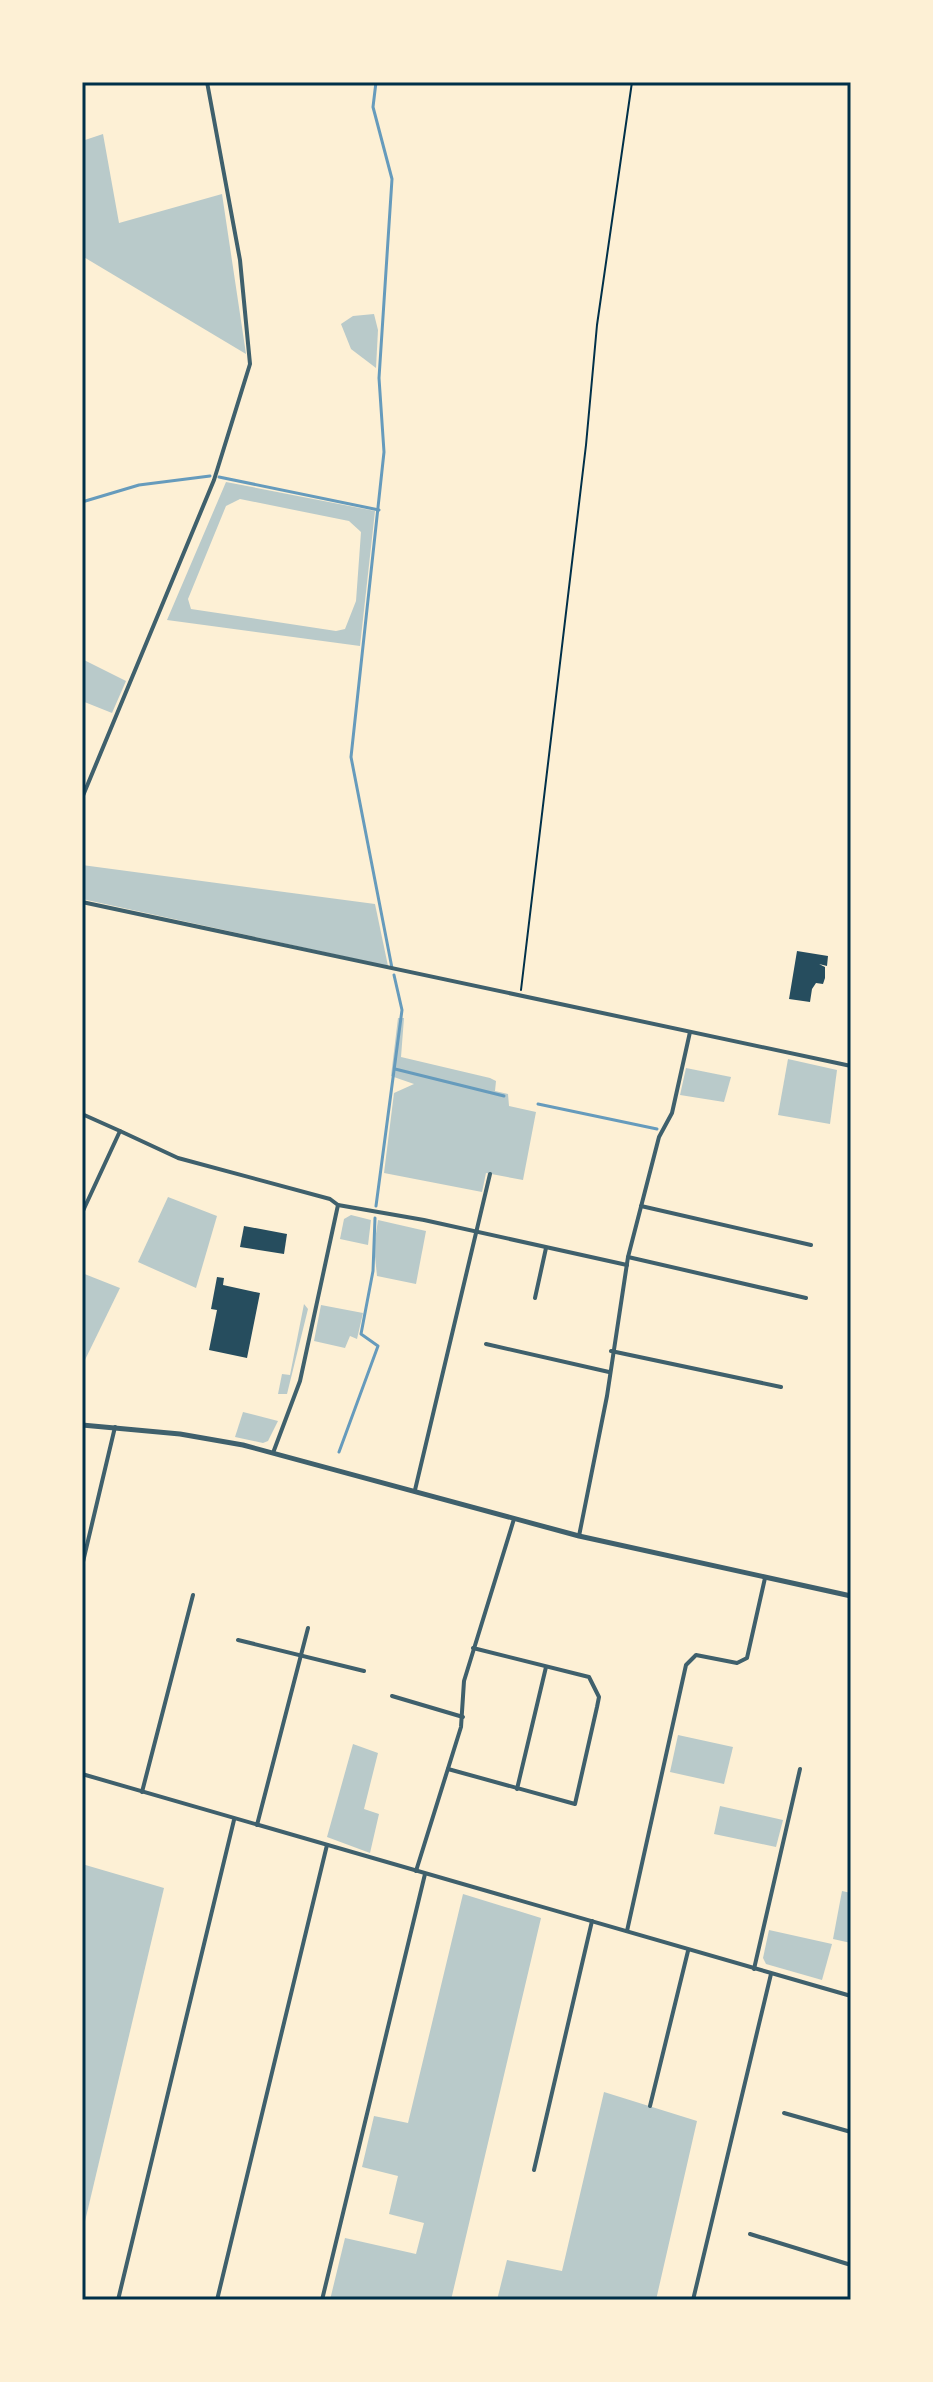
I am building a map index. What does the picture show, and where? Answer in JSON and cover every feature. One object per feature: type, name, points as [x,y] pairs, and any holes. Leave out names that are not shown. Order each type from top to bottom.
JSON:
[{"type":"street","points":[[82,798],[214,480],[250,364],[245,299],[207,82]]},
{"type":"street","points":[[82,902],[392,971],[851,1066]]},
{"type":"street","points":[[579,1536],[628,1257],[659,1137],[672,1113],[690,1032]]},
{"type":"street","points":[[82,1114],[178,1158],[330,1199],[338,1205],[477,1231],[627,1265]]},
{"type":"street","points":[[82,1213],[120,1131]]},
{"type":"street","points":[[415,1490],[490,1174]]},
{"type":"street","points":[[273,1453],[300,1381],[338,1205]]},
{"type":"street","points":[[641,1206],[811,1245]]},
{"type":"street","points":[[535,1298],[546,1248]]},
{"type":"street","points":[[628,1257],[806,1298]]},
{"type":"street","points":[[486,1344],[609,1372]]},
{"type":"street","points":[[611,1351],[781,1387]]},
{"type":"street","points":[[82,1425],[180,1434],[273,1453],[579,1536],[851,1596]]},
{"type":"street","points":[[82,1566],[115,1427]]},
{"type":"street","points":[[416,1871],[463,1717],[464,1681],[473,1648],[514,1519]]},
{"type":"street","points":[[627,1931],[686,1665],[696,1655],[737,1663],[747,1658],[765,1578]]},
{"type":"street","points":[[142,1792],[193,1595]]},
{"type":"street","points":[[257,1825],[308,1628]]},
{"type":"street","points":[[238,1640],[364,1671]]},
{"type":"street","points":[[448,1769],[575,1804],[599,1697],[589,1677],[473,1648]]},
{"type":"street","points":[[517,1789],[546,1666]]},
{"type":"street","points":[[392,1696],[463,1717]]},
{"type":"street","points":[[754,1969],[800,1769]]},
{"type":"street","points":[[82,1774],[851,1996]]},
{"type":"street","points":[[118,2300],[234,1820]]},
{"type":"street","points":[[217,2300],[327,1845]]},
{"type":"street","points":[[322,2300],[425,1874]]},
{"type":"street","points":[[534,2170],[592,1921]]},
{"type":"street","points":[[650,2106],[688,1951]]},
{"type":"street","points":[[693,2300],[771,1974]]},
{"type":"street","points":[[784,2113],[851,2132]]},
{"type":"street","points":[[750,2234],[851,2265]]},
{"type":"path","points":[[520,996],[586,445],[597,325],[632,82]]},
{"type":"shaded area","points":[[103,134],[119,223],[222,194],[246,354],[82,256],[82,141]]},
{"type":"shaded area","points":[[374,314],[378,330],[376,368],[351,349],[341,324],[353,316]]},
{"type":"shaded area","points":[[226,482],[375,511],[360,646],[167,620]],"holes":[[[240,499],[349,521],[361,532],[356,601],[345,629],[336,631],[191,609],[188,599],[226,506]]]},
{"type":"shaded area","points":[[82,659],[126,681],[112,713],[82,701]]},
{"type":"shaded area","points":[[82,865],[375,904],[388,966],[82,899]]},
{"type":"shaded area","points":[[398,1018],[404,1018],[401,1057],[490,1078],[496,1081],[495,1091],[508,1094],[509,1106],[536,1112],[523,1180],[486,1173],[482,1192],[384,1173],[394,1093],[414,1084],[391,1076]]},
{"type":"shaded area","points":[[788,1059],[837,1070],[830,1124],[778,1115]]},
{"type":"shaded area","points":[[686,1068],[731,1077],[724,1102],[680,1095]]},
{"type":"shaded area","points":[[168,1197],[217,1216],[196,1288],[138,1262]]},
{"type":"shaded area","points":[[351,1215],[371,1220],[368,1245],[340,1239],[344,1219]]},
{"type":"shaded area","points":[[378,1220],[426,1231],[416,1284],[377,1276],[374,1247]]},
{"type":"shaded area","points":[[82,1273],[120,1288],[82,1366]]},
{"type":"shaded area","points":[[304,1304],[308,1309],[287,1394],[278,1394],[282,1374],[290,1375]]},
{"type":"shaded area","points":[[321,1305],[363,1313],[357,1339],[350,1336],[345,1348],[314,1341]]},
{"type":"shaded area","points":[[243,1412],[278,1421],[268,1441],[263,1443],[235,1437]]},
{"type":"shaded area","points":[[678,1735],[733,1747],[724,1784],[670,1772]]},
{"type":"shaded area","points":[[353,1744],[378,1753],[364,1809],[379,1814],[370,1853],[327,1837]]},
{"type":"shaded area","points":[[720,1806],[783,1820],[776,1847],[714,1834]]},
{"type":"shaded area","points":[[82,1864],[164,1888],[82,2234]]},
{"type":"shaded area","points":[[842,1891],[851,1893],[851,1943],[833,1939]]},
{"type":"shaded area","points":[[463,1894],[541,1918],[451,2300],[330,2300],[345,2238],[416,2254],[424,2223],[389,2214],[398,2176],[362,2167],[374,2116],[408,2123]]},
{"type":"shaded area","points":[[769,1930],[832,1944],[822,1980],[766,1964],[763,1958]]},
{"type":"shaded area","points":[[604,2092],[697,2121],[656,2300],[497,2300],[507,2260],[562,2271]]},
{"type":"building","points":[[797,951],[828,956],[827,966],[819,964],[825,967],[823,984],[816,983],[810,1002],[789,999]]},
{"type":"building","points":[[244,1226],[287,1234],[284,1254],[240,1247]]},
{"type":"building","points":[[217,1277],[224,1278],[223,1285],[260,1293],[247,1358],[209,1350],[217,1310],[211,1309]]},
{"type":"waterway","points":[[376,82],[373,107],[392,179],[379,378],[384,452],[351,757],[392,968]]},
{"type":"waterway","points":[[82,502],[139,485],[210,476]]},
{"type":"waterway","points":[[219,477],[379,510]]},
{"type":"waterway","points":[[376,1206],[402,1010],[394,975]]},
{"type":"waterway","points":[[395,1069],[504,1096]]},
{"type":"waterway","points":[[538,1104],[657,1129]]},
{"type":"waterway","points":[[339,1452],[378,1346],[361,1334],[373,1271],[375,1218]]}]
